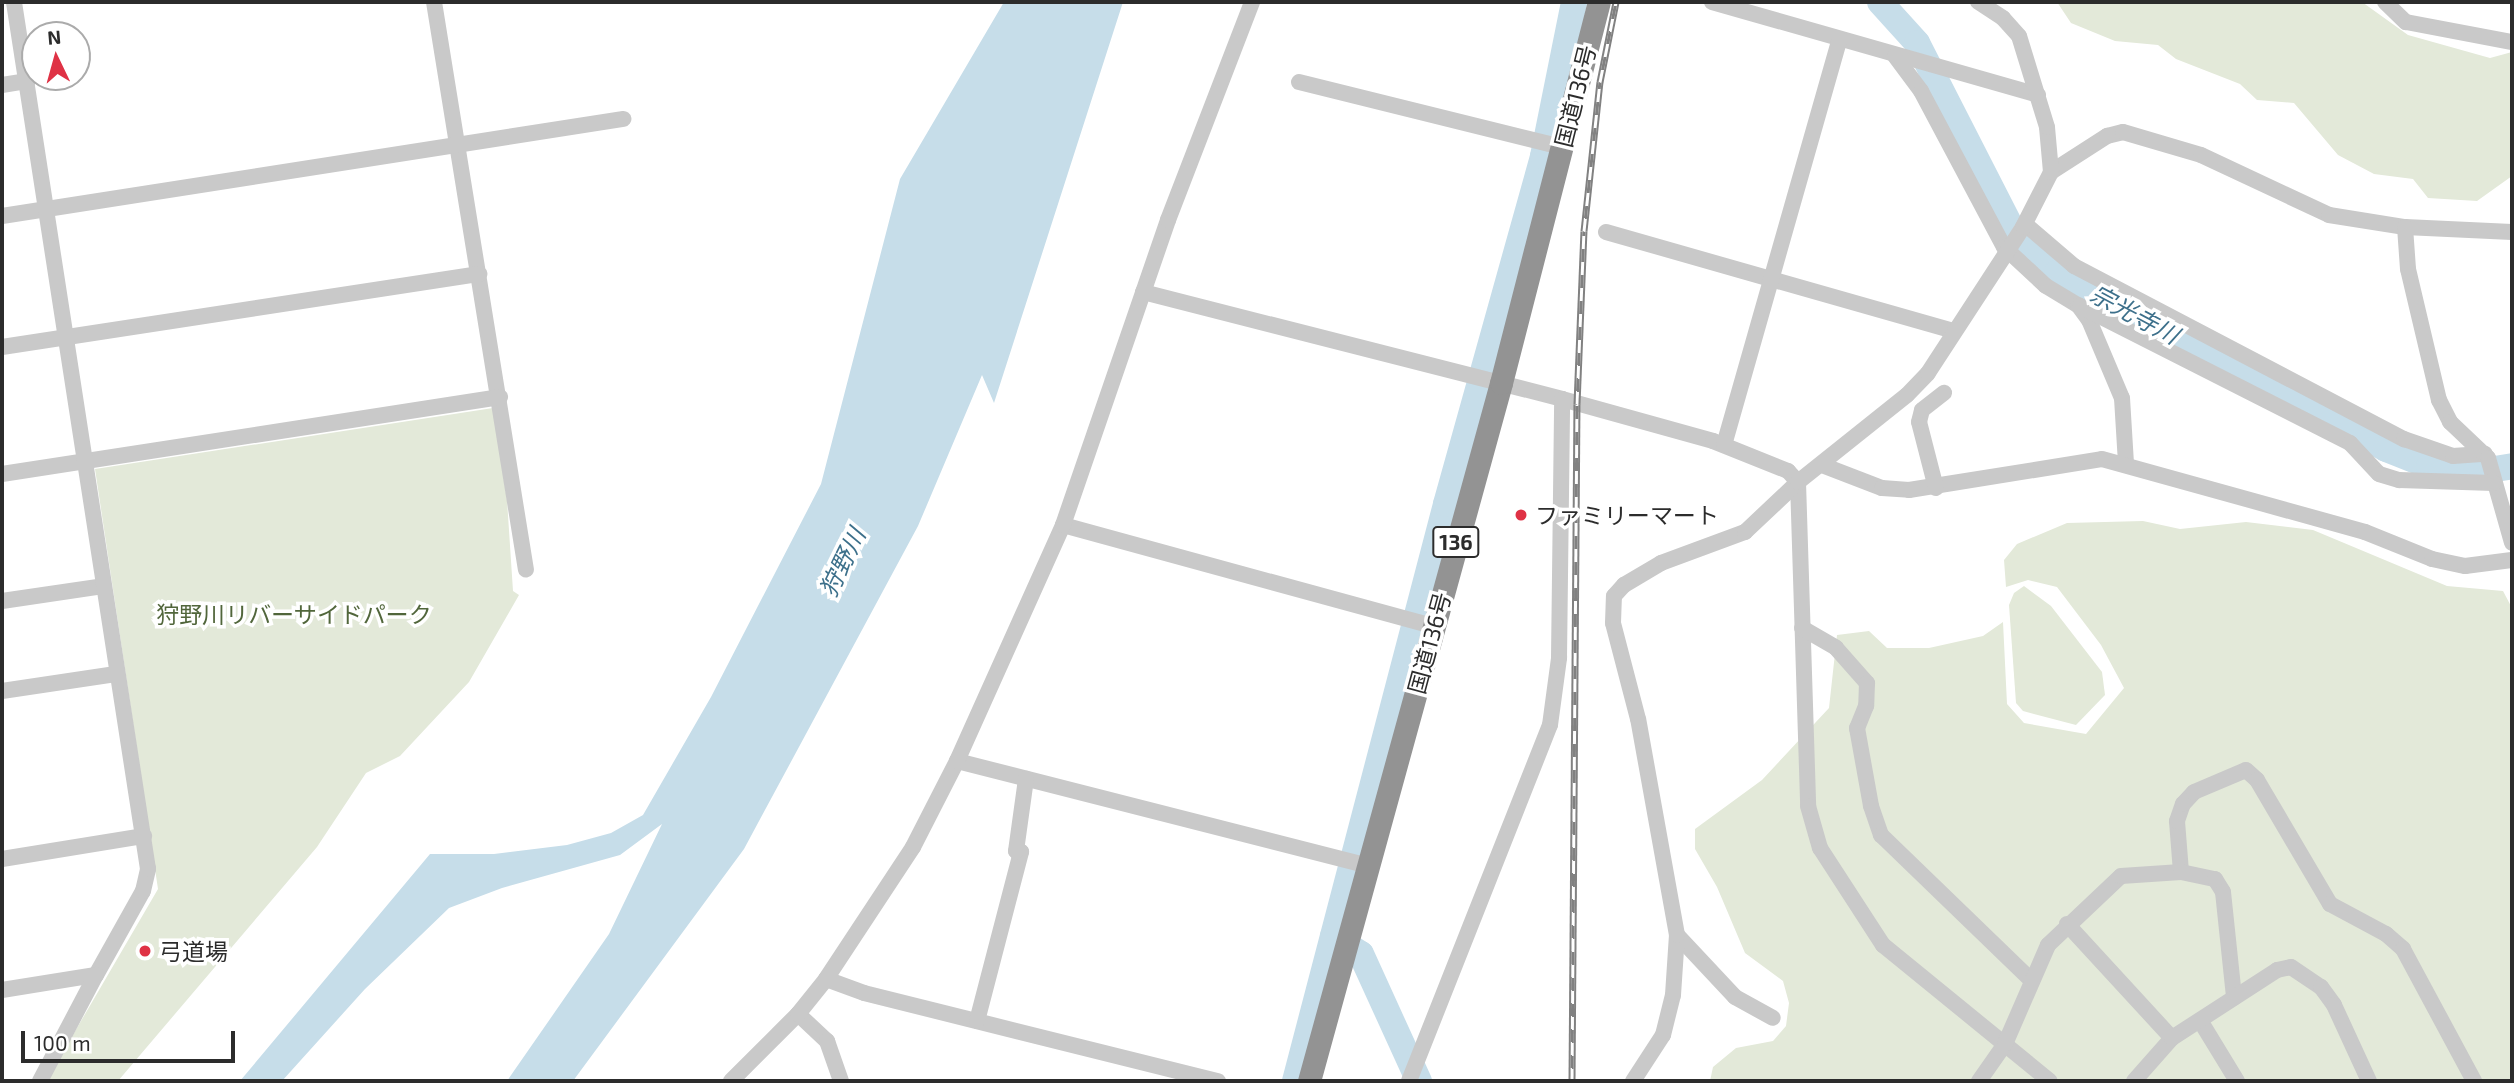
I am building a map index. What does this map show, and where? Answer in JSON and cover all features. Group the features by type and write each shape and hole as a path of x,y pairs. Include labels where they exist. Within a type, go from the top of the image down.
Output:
{"highway":[{"name":"国道136号","path":"1308,1081 1433,626 1487,379 1561,148 1599,2"}],"street":[{"path":"14,2 21,42"},
{"path":"434,2 526,570"},
{"path":"731,1081 798,1014 826,978 913,847 957,761 1063,525 1143,292 1252,2"},
{"path":"1712,2 1948,72 2038,95"},
{"path":"1633,1081 1664,1035 1676,974 1677,935 1638,719 1613,623 1614,596 1623,585 1661,563 1745,532 1798,482 1822,466 1907,395 1928,373 2024,226 2051,172 2053,158 2038,95 2018,36 2003,18 1978,2"},
{"path":"2385,2 2406,22 2512,42"},
{"path":"1724,445 1840,39"},
{"path":"1899,58 1921,90 2008,248 2046,286 2078,305 2350,443 2379,474 2399,480 2494,482"},
{"path":"2,85 21,82"},
{"path":"1299,82 1561,148"},
{"path":"29,91 116,674 144,836 145,886 40,1081"},
{"path":"2,216 623,119"},
{"path":"2051,172 2107,136 2141,135 2201,155 2329,215 2405,227 2512,232"},
{"path":"2024,226 2074,266 2404,439 2453,456 2486,456"},
{"path":"2405,227 2408,269 2438,400 2450,422 2486,456 2512,543"},
{"path":"1606,232 1954,331"},
{"path":"2,347 479,274"},
{"path":"1143,292 1487,379 1724,445 1763,459 1798,482"},
{"path":"2078,305 2090,320 2122,398 2126,464"},
{"path":"1936,488 1919,422 1922,410 1944,393"},
{"path":"2,474 500,397"},
{"path":"1409,1081 1550,725 1559,658 1562,399"},
{"path":"1822,466 1882,488 1936,488 2079,459 2126,464 2365,532 2432,559 2465,566 2512,560"},
{"path":"1798,482 1808,806 1820,848 1880,943 2050,1081"},
{"path":"1063,525 1433,626"},
{"path":"2,601 103,586"},
{"path":"1802,628 1836,648 1867,683 1866,706 1857,728 1871,806 1881,835 2032,981"},
{"path":"2,691 116,674"},
{"path":"957,761 1369,866"},
{"path":"2181,872 2177,821 2183,804 2194,792 2246,770 2257,780 2330,904 2386,934 2403,949 2474,1081"},
{"path":"977,1021 1021,852 1017,850 1026,779"},
{"path":"2,859 144,836"},
{"path":"1979,1081 2005,1044 2048,945 2067,924 2121,876 2181,872 2215,879 2223,892 2234,997"},
{"path":"2067,924 2172,1038"},
{"path":"1677,935 1735,997 1773,1018"},
{"path":"2134,1081 2172,1038 2201,1022 2277,970 2291,967 2306,974 2334,1005 2369,1081"},
{"path":"2,990 96,975"},
{"path":"826,978 977,1021 1218,1081"},
{"path":"798,1014 827,1041 841,1081"},
{"path":"2201,1022 2237,1081"}],"green space":[{"path":"2057,2 2362,2 2408,35 2490,58 2512,52 2512,176 2477,201 2428,198 2413,179 2374,174 2338,155 2294,103 2257,100 2240,84 2176,59 2158,45 2115,41 2071,23"},
{"name":"狩野川リバーサイドパーク","path":"493,408 507,500 513,591 519,595 469,682 400,756 366,773 317,847 118,1081 46,1081 158,889 95,469"},
{"path":"2143,521 2180,529 2246,522 2313,530 2447,586 2503,591 2512,608 2512,1081 1710,1081 1713,1067 1736,1048 1773,1041 1786,1026 1789,1003 1783,981 1745,953 1717,887 1695,849 1695,829 1762,780 1829,708 1837,635 1869,631 1887,648 1929,648 1983,636 2003,622 2007,704 2024,723 2086,734 2124,688 2101,645 2057,587 2028,580 2006,587 2004,560 2017,544 2067,523"},
{"path":"2024,586 2051,606 2102,672 2105,695 2076,725 2023,711 2016,703 2009,605 2014,593"}],"water":[{"name":"狩野川","path":"1004,2 1123,2 994,403 982,375 918,526 744,849 573,1081 507,1081 609,934 662,824 620,855 502,888 449,908 365,989 282,1081 240,1081 430,854 494,854 567,845 611,833 643,815 711,697 821,484 900,179"}],"waterway":[{"path":"1295,1081 1446,504 1543,156 1574,2"},
{"name":"宗光寺川","path":"1880,2 1917,43 2013,231 2057,273 2386,449 2429,466 2476,472 2512,466"},
{"path":"1333,936 1361,954 1419,1081"}],"railway":[{"path":"1572,1081 1577,404 1584,231 1600,82 1616,2"}],"place":[{"name":"ファミリーマート","path":"1521,515"},
{"name":"弓道場","path":"145,951"}]}
